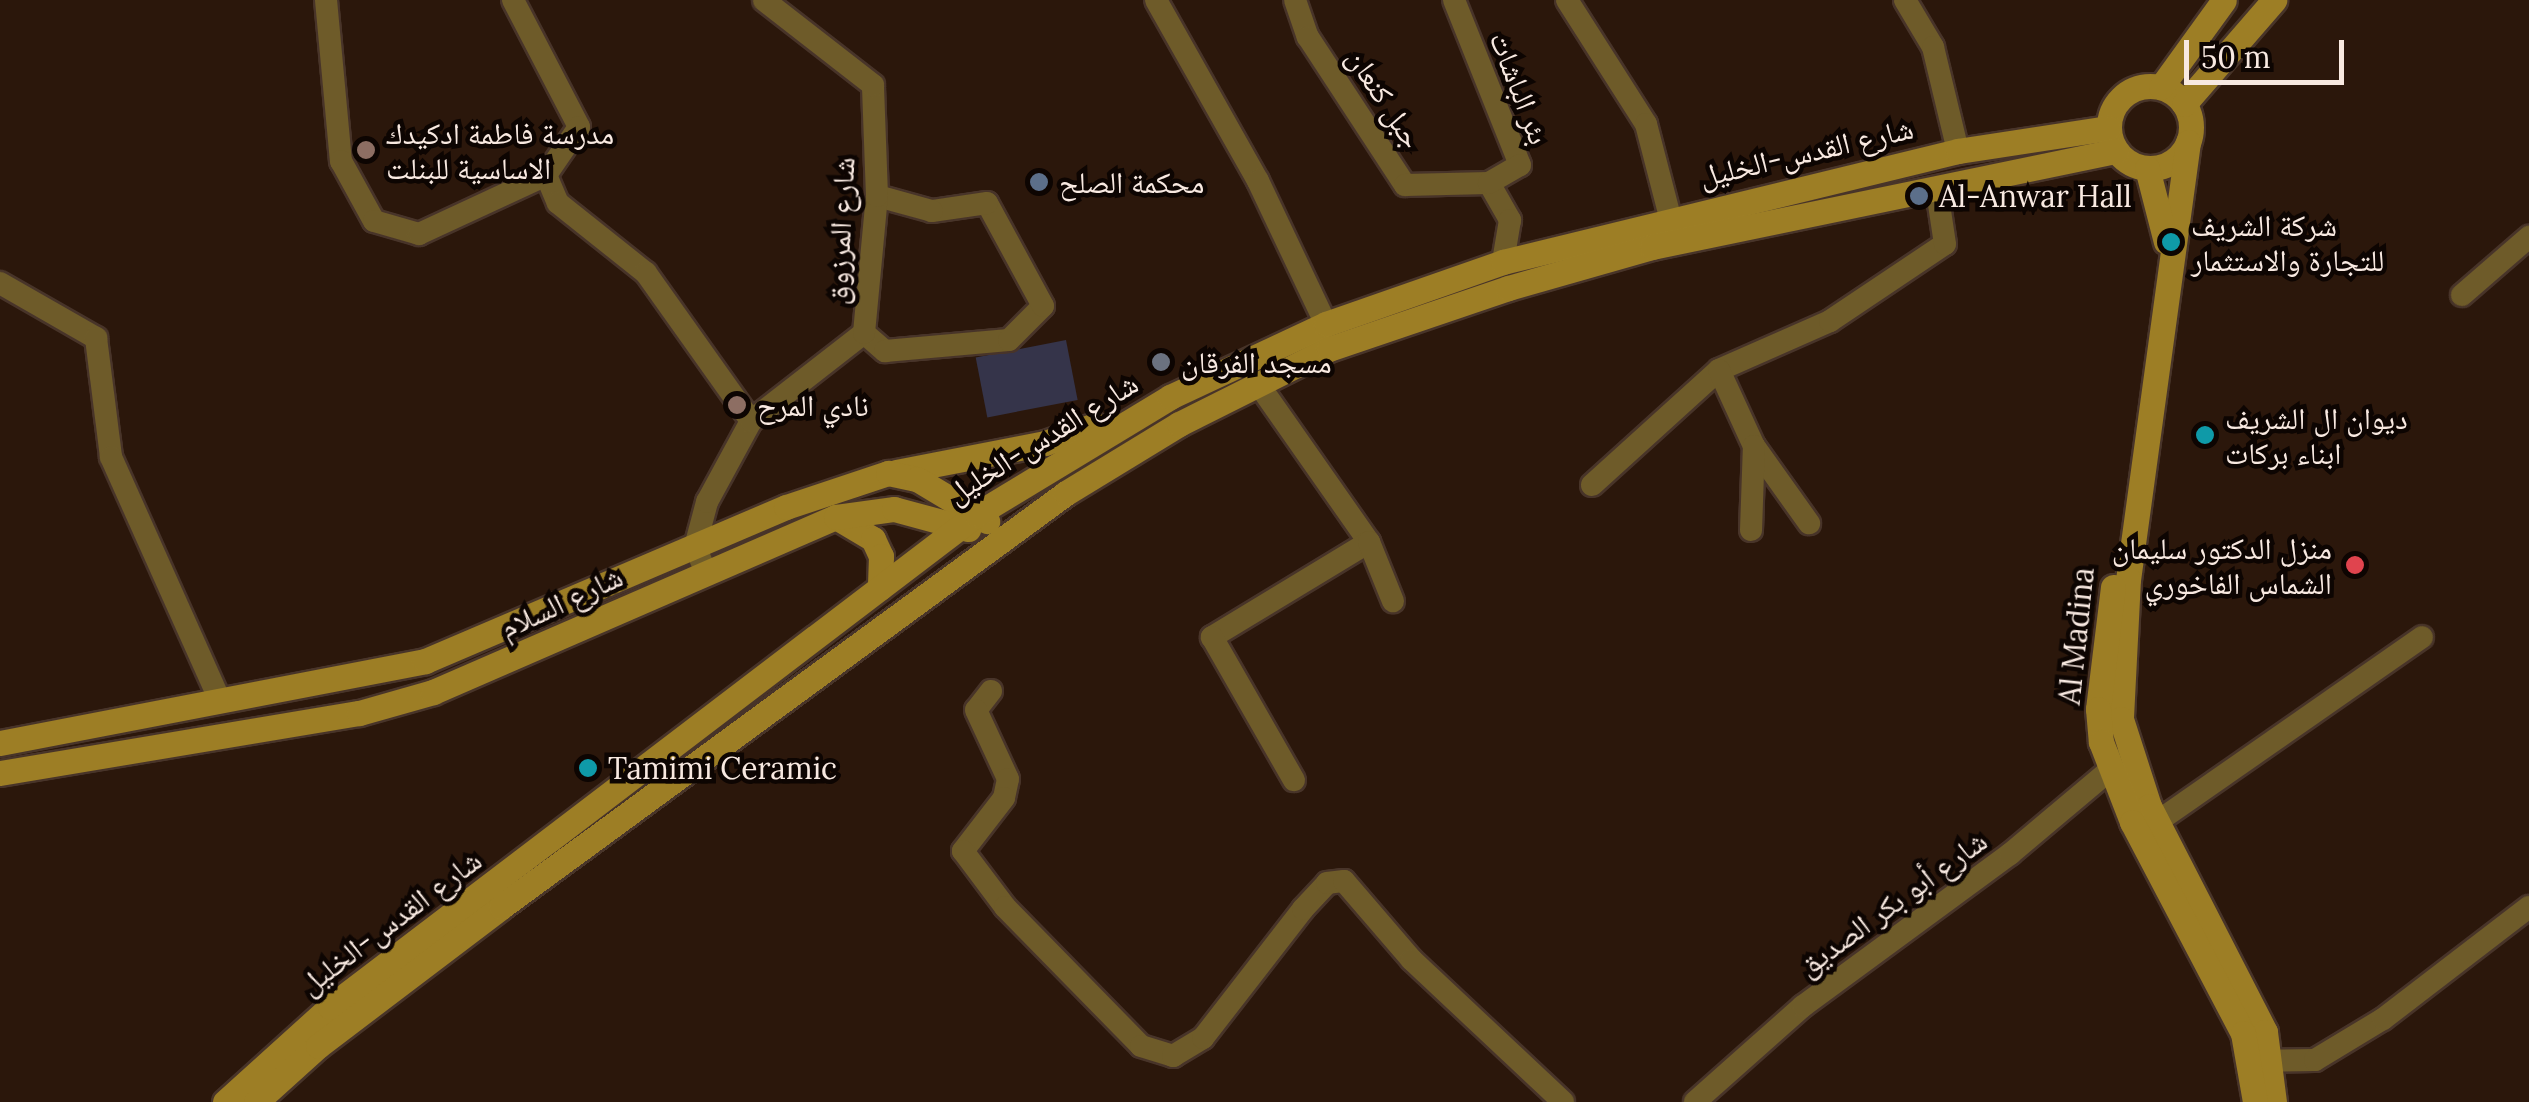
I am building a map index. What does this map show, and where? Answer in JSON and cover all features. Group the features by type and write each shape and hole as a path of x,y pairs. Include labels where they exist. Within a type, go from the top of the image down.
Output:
{"main road":[{"path":"2167,296 2166,229 2147,168 2112,140 2124,94 2161,87 2224,0"},
{"path":"2167,296 2188,142 2184,104 2274,0"},
{"path":"2161,87 2184,104"},
{"name":"شارع القدس-الخليل","path":"225,1102 330,1007 968,521 1170,397 1326,324 1503,262 1670,216 1958,151 2112,140"},
{"name":"شارع القدس-الخليل","path":"256,1102 334,1032 1007,535 1178,424 1330,349 1526,283 1652,247 1937,191 2112,140"},
{"path":"2147,168 2171,162 2188,142"},
{"name":"Al Madina","path":"2167,296 2126,615 2119,762 2224,992 2262,1060 2255,1102"},
{"name":"شارع السلام","path":"0,774 396,702 501,666 700,558 888,473 1045,443 1170,397"},
{"name":"شارع السلام","path":"888,473 917,479 968,521"},
{"name":"شارع السلام","path":"0,743 425,661 700,558 836,517 894,509 968,521 1007,535"},
{"path":"836,517 873,540 881,556 880,588"},
{"name":"Al Madina","path":"2119,762 2157,822 2252,1005 2274,1102"}],"street":[{"path":"326,0 341,161 374,222 418,234 546,175 578,128 513,0"},
{"name":"شارع المرزوق","path":"700,558 706,502 752,421 864,333 877,196 874,84 764,0"},
{"path":"1156,0 1258,181 1326,324"},
{"name":"جبل كنعان","path":"1295,0 1308,37 1405,185 1490,183"},
{"name":"بئر الباشات","path":"1454,0 1520,164 1490,183"},
{"path":"1568,0 1646,124 1670,216"},
{"path":"1905,0 1933,47 1958,151"},
{"path":"546,175 558,204 646,273 752,421"},
{"path":"1490,183 1510,220 1503,262"},
{"path":"1592,485 1718,370 1830,321 1945,244 1937,191"},
{"path":"864,333 886,351 1010,340 1044,306 987,203 932,211 877,196"},
{"path":"2462,295 2529,237"},
{"path":"0,283 96,338 111,457 220,701"},
{"path":"1718,370 1754,446 1809,522"},
{"path":"1260,385 1369,542 1393,601"},
{"path":"1750,530 1754,446"},
{"path":"1294,780 1212,637 1369,542"},
{"path":"2157,822 2422,637"},
{"path":"991,692 976,710 1008,779 1004,798 963,851 1005,907 1141,1046 1174,1056 1203,1038 1303,909 1327,883 1344,881 1412,960 1563,1102"},
{"name":"شارع أبو بكر الصديق","path":"1695,1102 1803,1006 2010,854 2119,762"},
{"path":"2262,1060 2315,1060 2384,1020 2529,906"}],"building":[{"path":"1066,340 1078,400 987,417 976,358"}],"place":[{"name":"مدرسة فاطمة ادكيدك الاساسية للبنلت","path":"366,150"},
{"name":"محكمة الصلح","path":"1039,182"},
{"name":"Al-Anwar Hall","path":"1919,196"},
{"name":"شركة الشريف للتجارة والاستثمار","path":"2171,242"},
{"name":"مسجد الفرقان","path":"1161,362"},
{"name":"نادي المرح","path":"737,405"},
{"name":"ديوان ال الشريف ابناء بركات","path":"2205,435"},
{"name":"منزل الدكتور سليمان الشماس الفاخوري","path":"2355,565"},
{"name":"Tamimi Ceramic","path":"588,768"}]}
